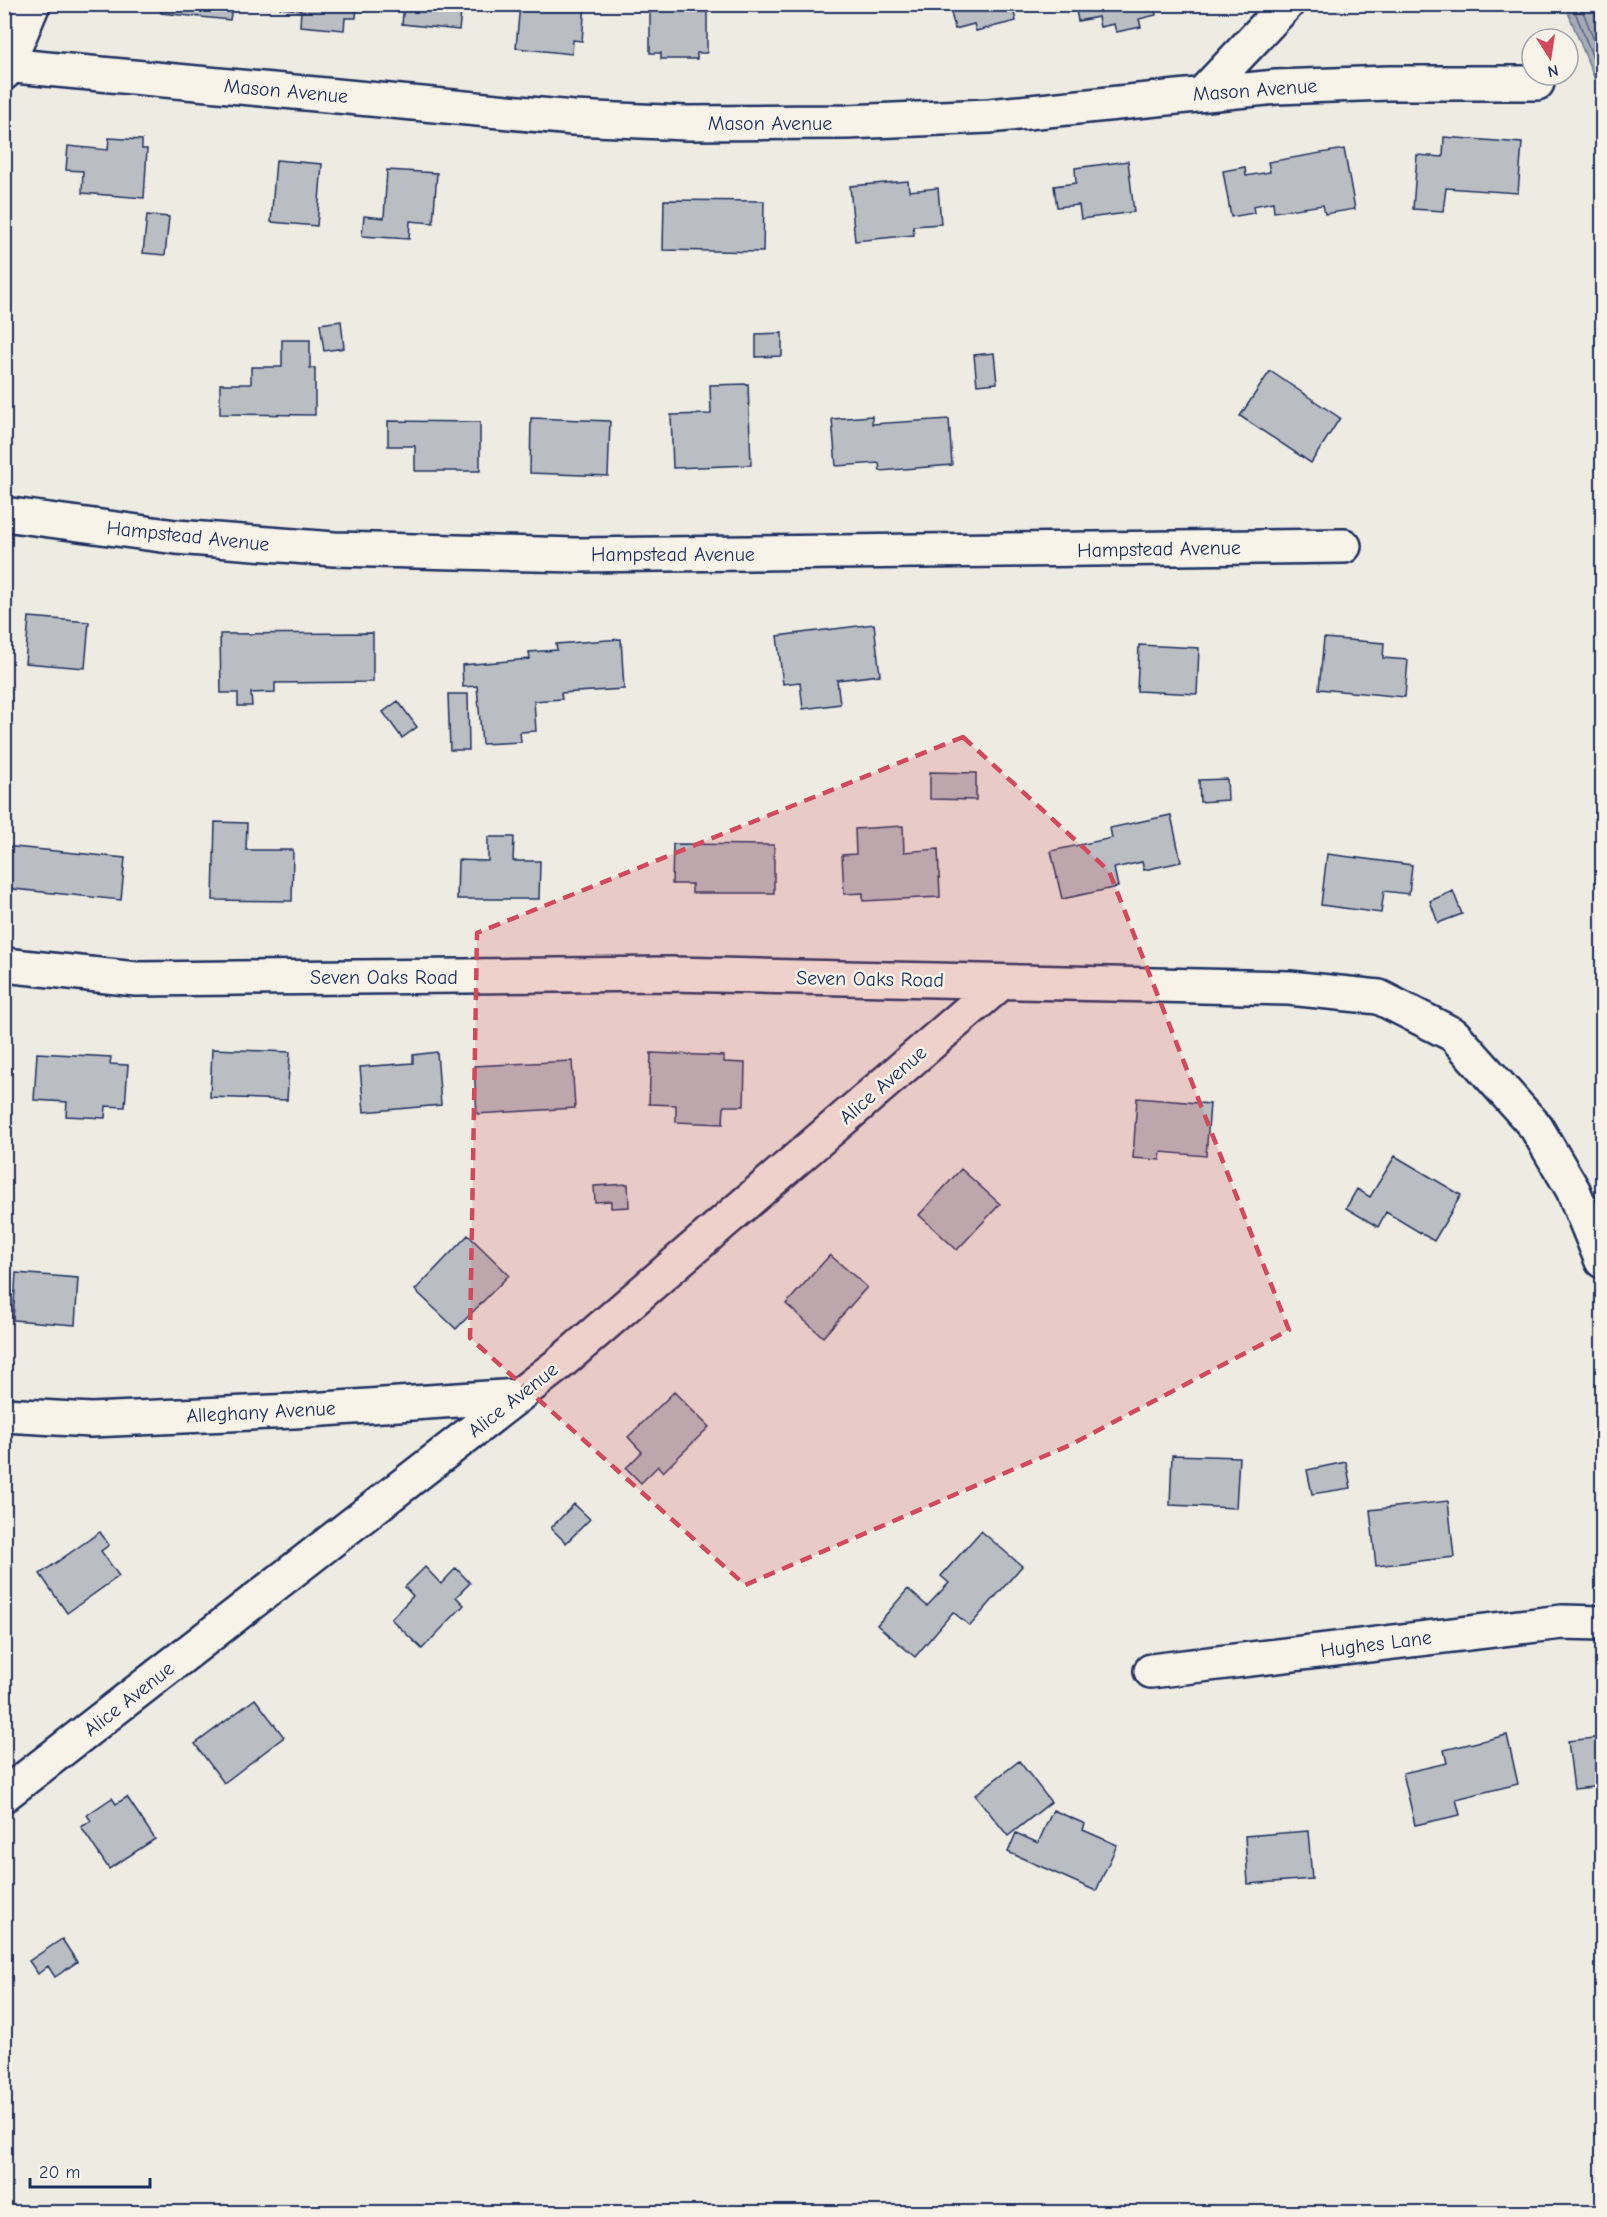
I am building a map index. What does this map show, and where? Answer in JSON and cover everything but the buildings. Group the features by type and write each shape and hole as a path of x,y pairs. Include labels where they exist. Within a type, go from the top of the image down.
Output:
{"street":[{"path":"6,68 33,4"},
{"path":"1203,93 1287,4"},
{"name":"Mason Avenue","path":"6,68 573,118 686,123 847,123 989,116 1203,93 1389,82 1520,83"},
{"name":"Hampstead Avenue","path":"4,514 176,537 334,549 519,554 717,555 1344,546"},
{"name":"Seven Oaks Road","path":"4,964 136,979 672,974 1289,988 1379,997 1454,1035 1536,1127 1573,1190 1602,1261"},
{"name":"Alice Avenue","path":"4,1795 559,1364 1002,982"},
{"name":"Alleghany Avenue","path":"4,1415 91,1420 294,1411 518,1396"},
{"name":"Hughes Lane","path":"1150,1671 1562,1622 1602,1623"}],"highlighted area":[{"path":"963,737 1109,871 1289,1330 1070,1445 745,1585 470,1338 477,933"}],"water":[{"path":"1565,5 1602,5 1602,97 1580,42 1580,27 1574,27"}]}
